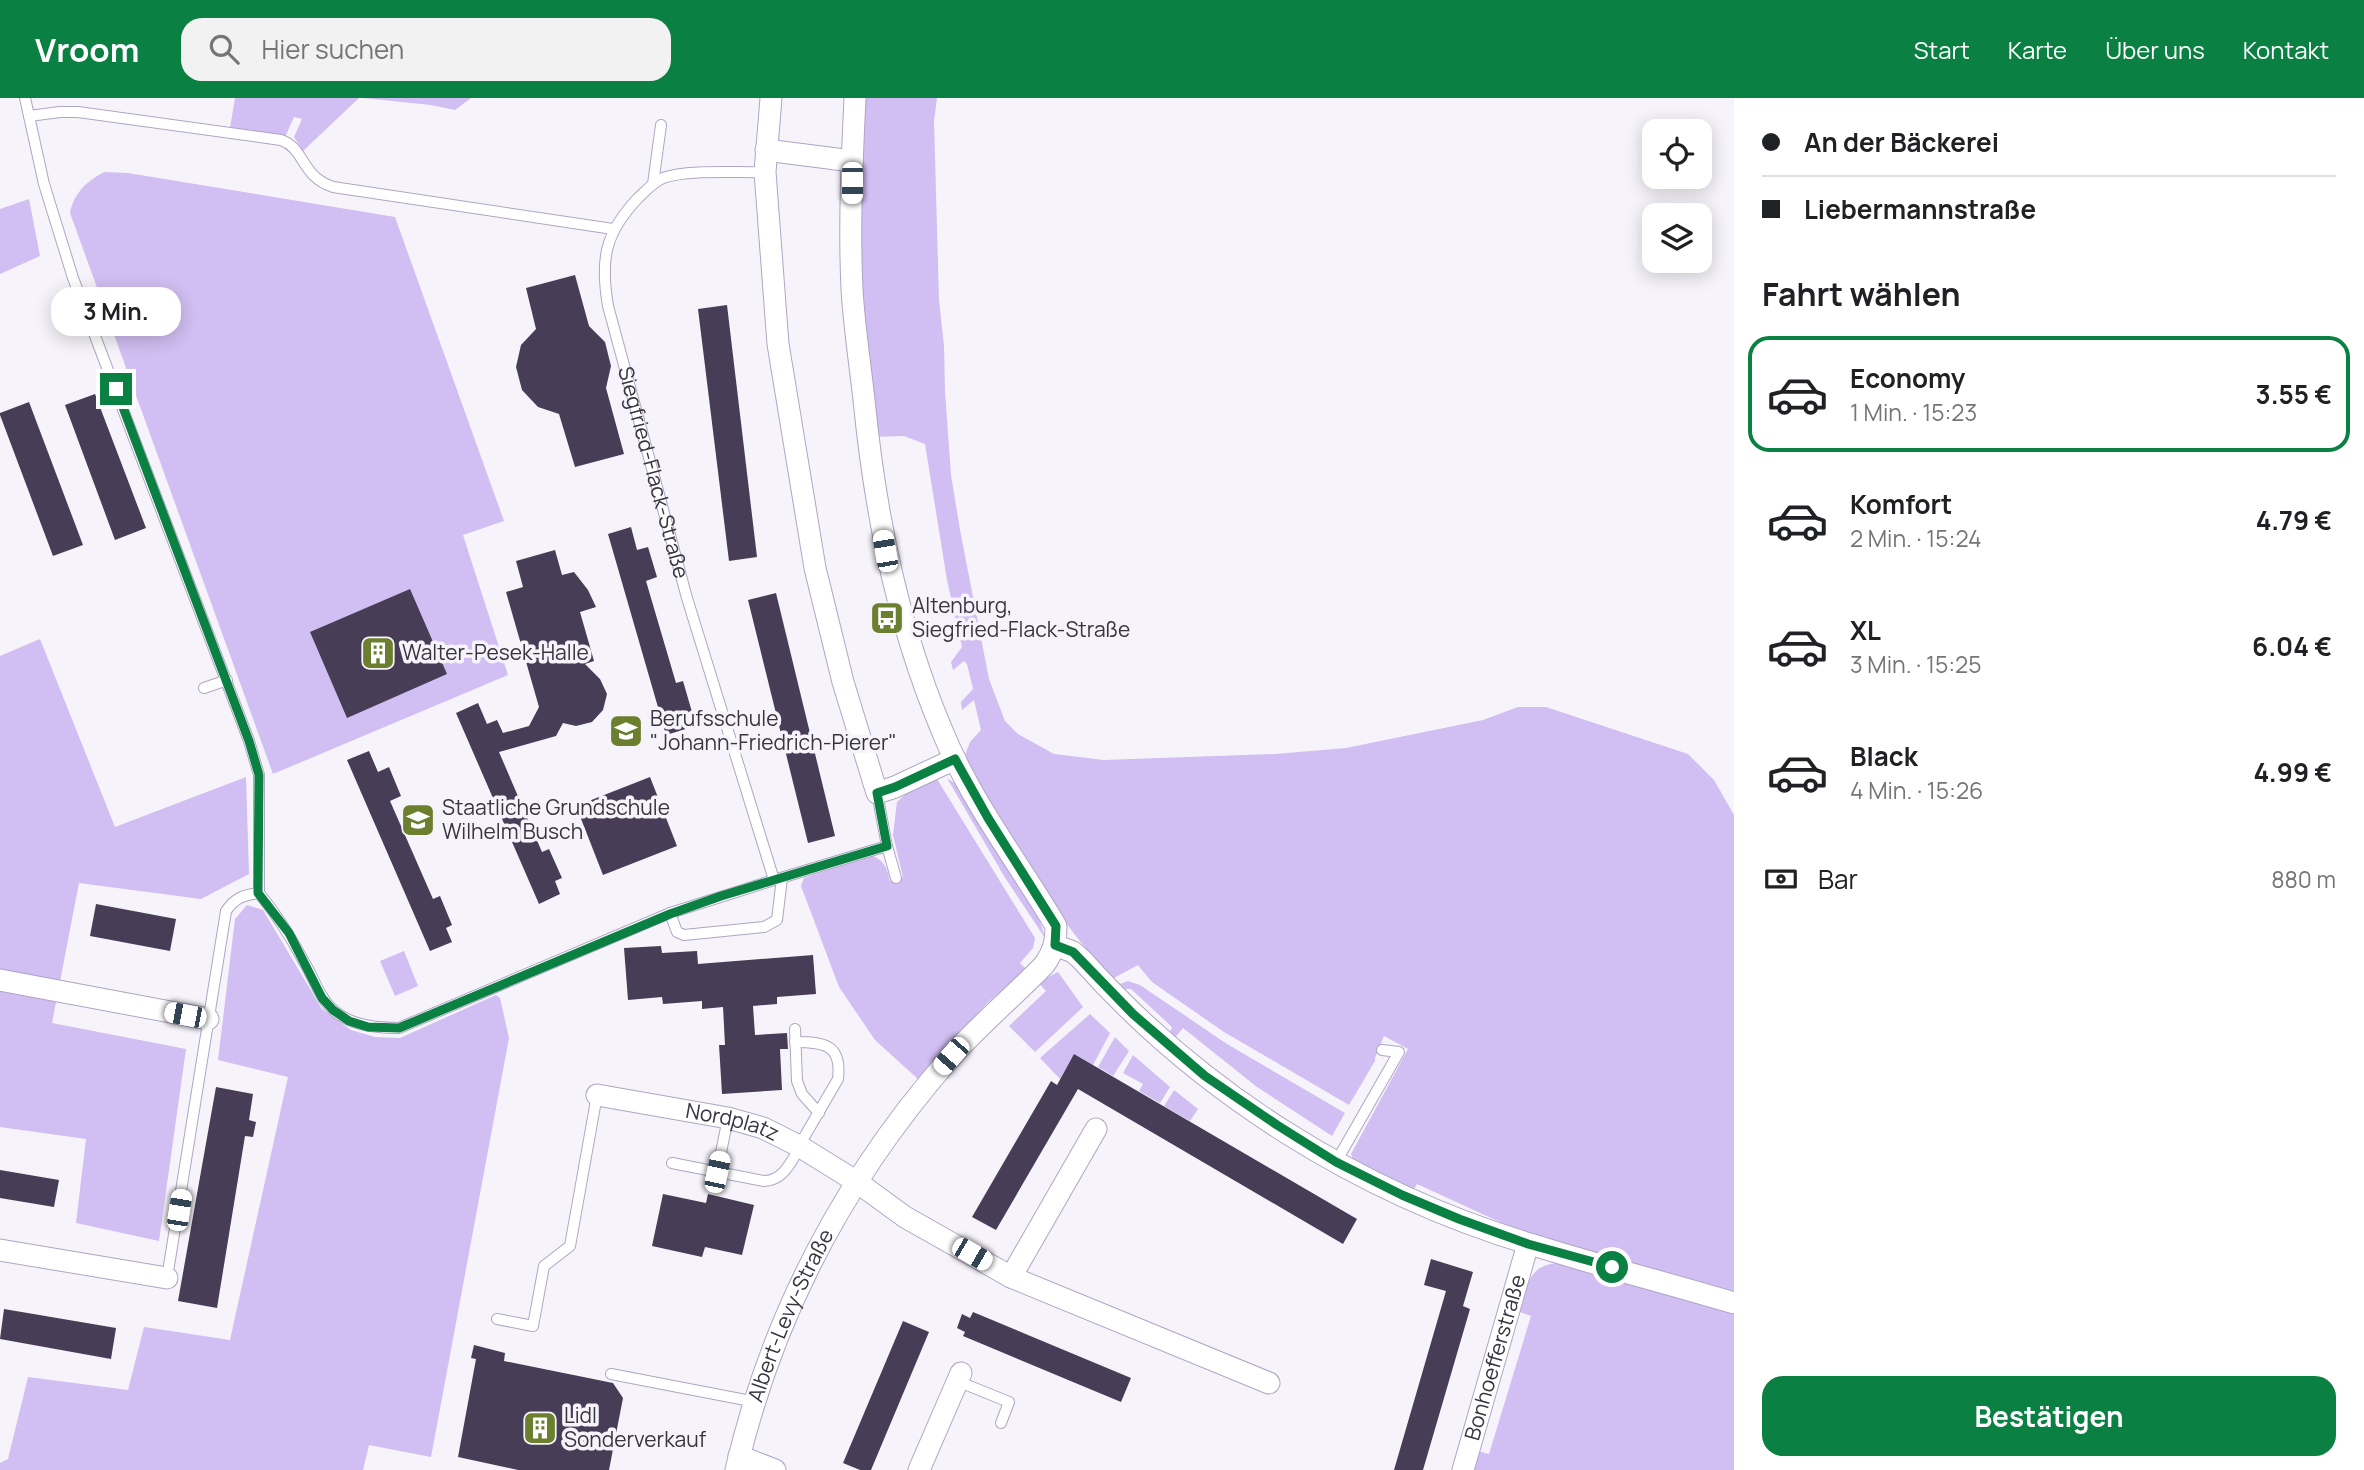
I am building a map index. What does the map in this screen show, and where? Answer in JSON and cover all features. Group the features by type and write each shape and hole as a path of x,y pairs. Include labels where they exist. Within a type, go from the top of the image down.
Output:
{"street":[{"path":"771,98 765,172 778,344 815,568 843,682 877,793 955,759"},
{"path":"855,98 852,290 870,466 885,551 916,663 955,759 988,818 1056,926 1055,945 1073,952 1133,1014 1205,1076 1336,1162 1402,1195 1528,1244 1734,1303"},
{"path":"766,150 852,161"},
{"name":"Albert-Levy-Straße","path":"775,1470 737,1463 772,1348 814,1252 857,1182 925,1088 989,1017 1044,965 1055,945"},
{"path":"0,980 208,1019"},
{"name":"Nordplatz","path":"597,1095 728,1118 763,1128 799,1146 857,1182"},
{"path":"1011,1277 1096,1129"},
{"path":"857,1182 905,1217 1011,1277 1269,1383"},
{"name":"Bonhoefferstraße","path":"1463,1470 1528,1244"},
{"path":"0,1250 167,1278"},
{"path":"919,1470 959,1377"}],"lane":[{"path":"25,98 44,184 73,278 227,680 259,775 258,893 289,933 322,998 333,1010 349,1021 368,1027 399,1028 416,1023 670,914 887,846"},
{"path":"29,116 78,113 281,140 292,146 312,177 333,187 612,233"},
{"path":"653,184 662,125"},
{"name":"Siegfried-Flack-Straße","path":"765,172 696,173 664,178 653,184 623,214 612,233 605,268 608,306 668,532 735,753 778,879"},
{"path":"204,688 227,680"},
{"path":"877,793 887,846 897,878"},
{"path":"670,914 677,932 684,935 764,928 777,919 778,879"},
{"path":"167,1278 226,911 234,901 244,895 258,893"},
{"path":"795,1029 797,1081 802,1094 819,1113"},
{"path":"672,1163 764,1181 774,1181 784,1173 838,1079 840,1069 838,1055 829,1047 817,1042 795,1042"},
{"path":"1336,1162 1399,1052 1382,1050"},
{"path":"497,1319 533,1326 544,1266 570,1246 597,1095"},
{"path":"717,1172 728,1118"},
{"path":"611,1374 756,1402"},
{"path":"959,1377 1009,1402 1001,1423"}],"shaded area":[{"path":"235,98 359,98 303,151 294,137 302,119 294,117 285,137 230,128"},
{"path":"363,98 471,98 455,110"},
{"path":"855,98 937,98 934,121 939,300 951,475 989,679 1005,721 1018,734 1054,754 1104,760 1275,754 1346,748 1483,720 1518,707 1546,707 1688,754 1714,780 1734,815 1734,1294 1504,1224 1417,1184 1412,1192 1355,1165 1351,1154 1408,1049 1384,1036 1375,1061 1349,1105 1224,1032 1152,982 1138,965 1112,979 1069,928 1031,872 965,755 970,742 981,730 974,700 962,710 961,702 973,689 967,664 964,661 953,670 951,662 962,647 947,580 925,444 904,436 868,437"},
{"path":"104,172 128,173 395,217 504,521 463,535 508,675 273,774 70,213 74,200 82,189"},
{"path":"29,199 40,256 0,274 0,209"},
{"path":"40,639 115,827 246,777 249,874 201,899 79,883 52,1023 186,1049 159,1241 76,1223 86,1139 0,1127 0,656"},
{"path":"947,778 960,787 1039,917 1045,938 1004,876"},
{"path":"937,779 1035,938 1033,948 1020,963 1026,969 986,1004 919,1080 875,1040 839,987 801,886 804,878 871,855 885,865 890,881 903,877 893,835 897,802 908,792"},
{"path":"247,905 263,910 322,1009 351,1030 375,1037 400,1038 496,995 500,998 509,1038 431,1457 369,1445 363,1470 0,1470 0,1463 8,1459 28,1377 128,1390 144,1327 230,1340 288,1077 218,1060 235,919"},
{"path":"404,951 418,986 395,996 380,961"},
{"path":"1058,972 1083,1007 1035,1052 1009,1026 1046,991 1038,982"},
{"path":"1128,981 1140,985 1227,1044 1345,1113 1332,1136 1257,1087 1183,1028 1174,1039 1169,1035 1172,1027 1131,989 1121,989 1117,985"},
{"path":"1090,1014 1110,1033 1093,1065 1074,1054 1060,1079 1040,1058"},
{"path":"1115,1037 1129,1051 1113,1076 1098,1067"},
{"path":"1133,1055 1170,1087 1160,1103 1139,1091 1143,1084 1123,1073"},
{"path":"1174,1090 1198,1109 1190,1121 1164,1106"},
{"path":"1561,1263 1734,1309 1734,1470 1472,1470 1478,1451 1489,1454 1531,1316 1520,1312 1531,1277 1542,1267"}],"building":[{"path":"575,275 589,326 605,342 611,366 606,388 624,454 575,467 559,414 538,407 522,390 516,367 521,345 536,329 526,288"},
{"path":"727,305 757,557 729,561 698,309"},
{"path":"95,394 146,528 115,540 65,405"},
{"path":"29,402 83,545 53,556 0,415"},
{"path":"631,527 637,550 648,547 657,577 646,581 676,683 683,681 692,712 685,714 689,728 666,735 608,534"},
{"path":"555,550 562,575 574,572 588,590 596,607 580,612 594,661 585,664 600,679 607,694 603,710 592,722 576,726 563,723 556,736 499,752 542,852 549,849 562,878 555,881 560,894 539,904 456,713 478,703 487,724 497,720 503,733 529,726 539,707 506,592 523,587 516,561"},
{"name":"Walter-Pesek-Halle","path":"410,589 447,674 347,718 310,632"},
{"path":"776,593 835,836 808,843 748,600"},
{"path":"369,751 378,772 389,767 401,796 390,801 433,899 440,896 452,925 446,928 452,942 430,951 347,760"},
{"path":"650,777 677,846 603,875 576,806"},
{"path":"96,904 176,919 170,951 90,936"},
{"path":"661,946 662,953 697,951 698,964 813,955 816,994 777,997 777,1004 753,1006 755,1035 787,1033 788,1049 780,1049 782,1090 722,1094 719,1045 725,1045 723,1007 702,1009 702,1001 663,1004 662,997 628,1000 624,948"},
{"path":"1074,1054 1357,1219 1343,1244 1078,1089 996,1230 972,1217 1051,1081 1057,1085"},
{"path":"216,1087 253,1094 249,1120 256,1122 253,1137 245,1136 217,1308 178,1301"},
{"path":"0,1170 59,1180 54,1207 0,1198"},
{"path":"663,1194 706,1203 708,1194 754,1205 742,1255 705,1247 702,1257 652,1246"},
{"path":"1431,1259 1473,1272 1463,1306 1470,1309 1423,1470 1394,1470 1446,1291 1424,1285"},
{"path":"4,1309 116,1328 111,1359 0,1339"},
{"path":"973,1312 1131,1378 1121,1402 963,1336 965,1332 957,1328 962,1314 970,1318"},
{"path":"903,1321 929,1332 871,1470 860,1470 843,1463"},
{"name":"Lidl Sonderverkauf","path":"474,1345 505,1353 504,1361 613,1383 623,1398 609,1470 518,1470 458,1457 476,1359 471,1358"}],"place":[{"name":"Altenburg, Siegfried-Flack-Straße","path":"887,618"},
{"name":"Walter-Pesek-Halle","path":"378,653"},
{"name":"Berufsschule \"Johann-Friedrich-Pierer\"","path":"626,731"},
{"name":"Staatliche Grundschule Wilhelm Busch","path":"418,820"},
{"name":"Lidl Sonderverkauf","path":"540,1428"}],"route":[{"path":"116,389 249,741 259,775 258,893 289,933 322,998 349,1021 379,1028 399,1028 416,1023 505,982 670,914 887,846 877,793 955,759 1016,866 1056,926 1055,945 1073,952 1133,1014 1205,1076 1324,1155 1402,1195 1528,1244 1612,1267"}]}
